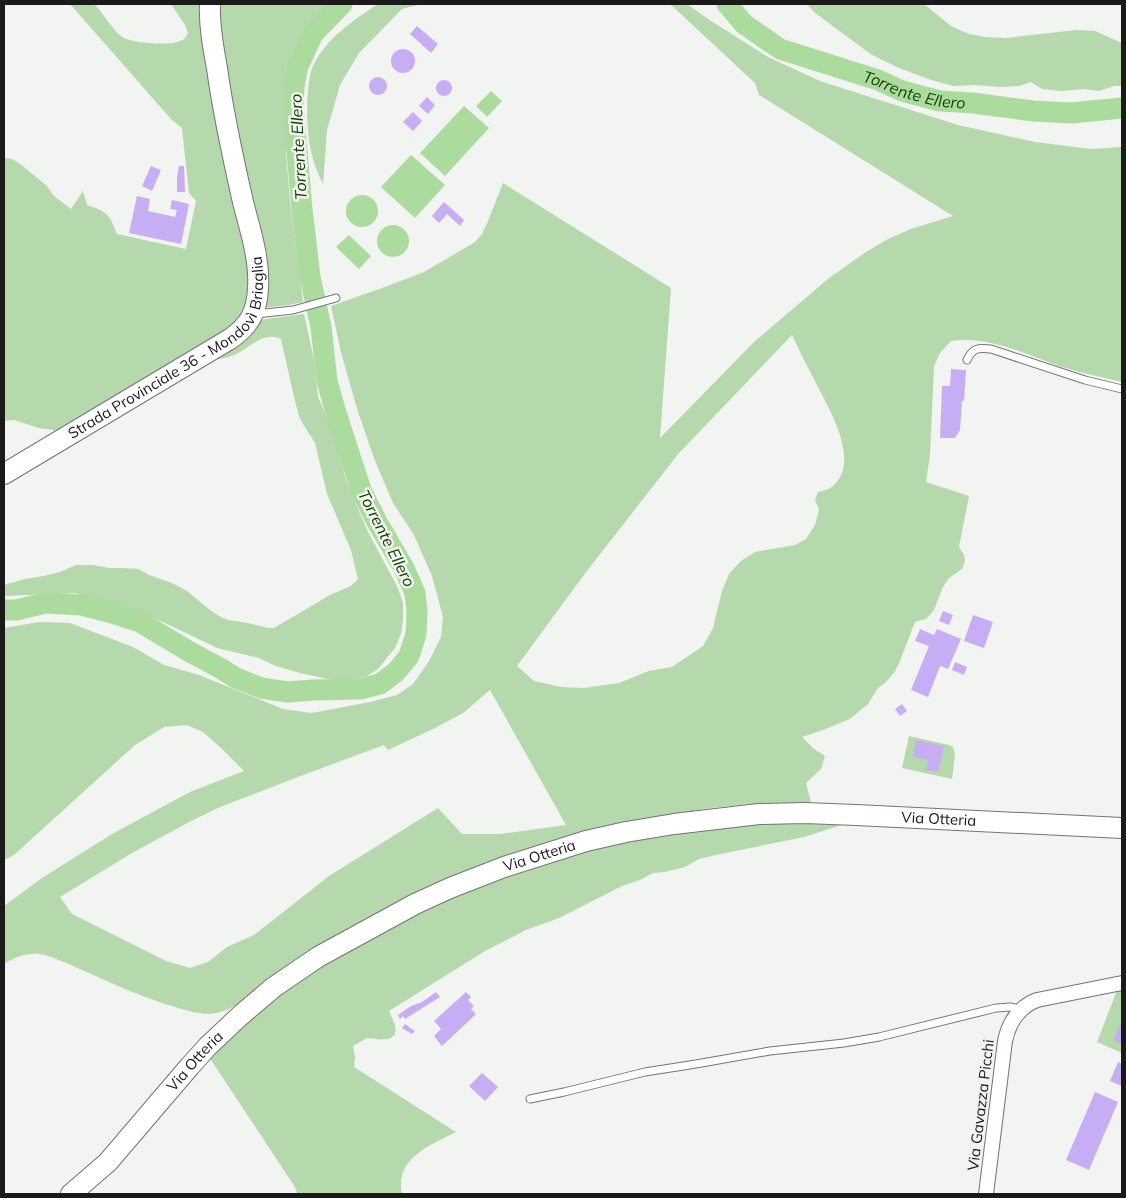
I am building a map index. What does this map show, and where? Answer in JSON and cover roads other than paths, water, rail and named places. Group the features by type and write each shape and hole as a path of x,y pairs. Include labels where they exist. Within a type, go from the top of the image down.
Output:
{"main road":[{"name":"Strada Provinciale 36 - Mondovì Briaglia","path":"4,474 230,339 245,326 253,314 258,288 257,261 226,125 211,29 210,4"},
{"name":"Via Otteria","path":"71,1194 108,1162 208,1046 247,1009 274,987 318,957 415,904 504,867 586,841 626,832 759,814 856,814 1122,828"}],"street":[{"path":"1021,1009 1042,999 1122,983"},
{"name":"Via Gavazza Picchi","path":"986,1194 1005,1041 1010,1024 1021,1009"}],"lane":[{"path":"253,314 293,310 336,298"},
{"path":"967,360 975,350 982,348 991,349 1085,380 1122,389"},
{"path":"530,1099 645,1072 770,1050 844,1043 879,1037 996,1008 1010,1007 1021,1009"}],"waterway":[{"name":"Torrente Ellero","path":"4,610 16,610 46,603 81,605 109,612 140,622 236,678 261,688 288,692 360,689 380,684 396,672 409,656 416,634 417,611 415,593 404,568 361,490 336,413 327,381 321,327 310,277 302,209 293,105 294,86 298,66 313,34 342,4"},
{"name":"Torrente Ellero","path":"727,4 744,24 780,49 878,80 902,91 940,101 973,103 1033,111 1071,113 1122,108"}]}
